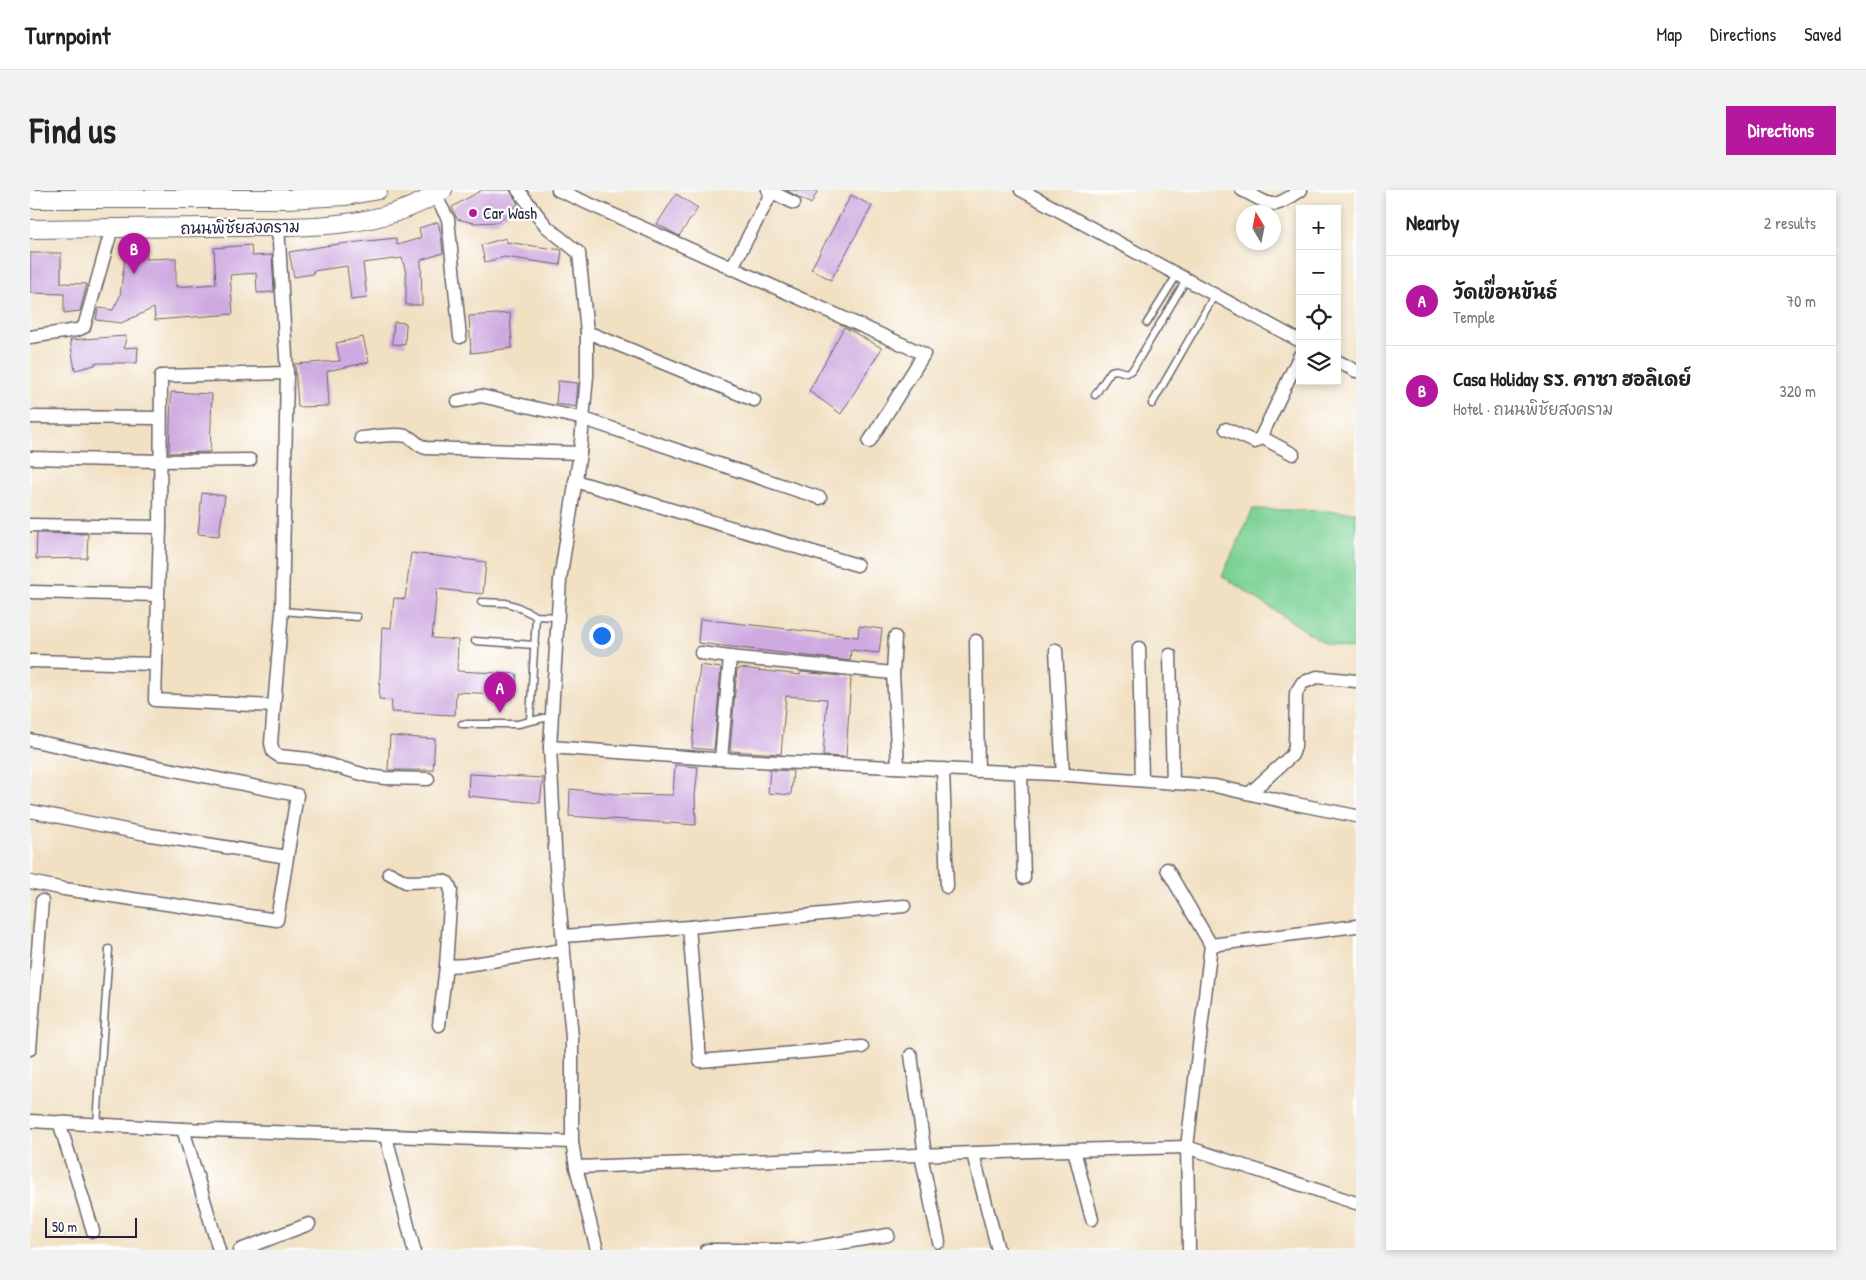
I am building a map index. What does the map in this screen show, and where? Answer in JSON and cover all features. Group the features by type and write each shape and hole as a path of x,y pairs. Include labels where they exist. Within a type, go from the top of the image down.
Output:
{"main road":[{"name":"ถนนพิชัยสงคราม","path":"30,199 135,194 346,196 378,190"},
{"name":"ถนนพิชัยสงคราม","path":"30,229 320,226 373,218 406,209 439,193"}],"street":[{"path":"518,190 547,227 579,253 587,332 587,376 584,419 560,580 550,747 556,868 572,1036 572,1142 576,1168 597,1250"},
{"path":"558,190 924,354 869,442"},
{"path":"1020,190 1298,340"},
{"path":"1242,190 1270,204 1278,205 1301,190"},
{"path":"732,269 770,191 794,203"},
{"path":"439,193 448,219 460,337"},
{"path":"278,226 287,373 282,611 271,743 273,752 280,756 309,759 377,777 428,780"},
{"path":"30,338 77,330 84,327 112,228"},
{"path":"587,332 754,400"},
{"path":"1226,429 1254,442 1261,437 1296,363"},
{"path":"1341,363 1356,371"},
{"path":"274,706 155,700 160,528 161,376 287,373"},
{"path":"458,400 481,396 584,419 820,498"},
{"path":"30,417 160,418"},
{"path":"361,438 400,435 411,438 417,444 426,448 580,452"},
{"path":"1261,437 1293,454"},
{"path":"30,458 159,462 250,460"},
{"path":"575,481 857,565"},
{"path":"30,525 160,528"},
{"path":"30,592 157,595"},
{"path":"895,637 893,673 898,767"},
{"path":"976,641 978,771"},
{"path":"1139,648 1142,780"},
{"path":"1056,650 1063,775"},
{"path":"701,653 893,673"},
{"path":"1170,655 1173,783"},
{"path":"721,759 730,656"},
{"path":"30,661 156,664"},
{"path":"1250,793 1292,755 1295,747 1296,693 1302,683 1317,678 1356,681"},
{"path":"30,740 297,794 277,920 30,882"},
{"path":"550,747 721,759 1021,772 1215,786 1356,816"},
{"path":"943,769 947,887"},
{"path":"1021,772 1024,878"},
{"path":"30,811 151,835 287,857"},
{"path":"1167,869 1211,945 1187,1147 1189,1250"},
{"path":"389,873 406,882 443,881 448,883 451,890 446,966 439,1025"},
{"path":"30,1049 42,901"},
{"path":"563,936 689,927 904,906"},
{"path":"1211,945 1356,926"},
{"path":"689,927 700,1061 862,1046"},
{"path":"446,966 466,965 563,950"},
{"path":"910,1055 923,1155 939,1242"},
{"path":"30,1121 183,1129 572,1142"},
{"path":"59,1122 92,1231"},
{"path":"183,1129 219,1250"},
{"path":"386,1136 414,1250"},
{"path":"576,1168 1187,1147 1356,1203"},
{"path":"1074,1150 1092,1219"},
{"path":"973,1154 998,1250"},
{"path":"240,1250 309,1224"},
{"path":"707,1250 799,1250 888,1235"}],"lane":[{"path":"1147,324 1181,278"},
{"path":"1095,395 1111,371 1116,370 1127,373 1132,369 1181,278"},
{"path":"1152,404 1214,296"},
{"path":"481,602 506,603 536,616 558,617"},
{"path":"282,611 357,617"},
{"path":"530,720 536,616"},
{"path":"475,641 535,645"},
{"path":"462,724 518,724 530,720 552,718"},
{"path":"97,1124 109,949"}],"green space":[{"path":"1253,509 1356,512 1356,650 1326,644 1222,576"}],"building":[{"path":"482,190 510,190 518,204 498,222 474,223 457,219 452,207"},
{"path":"786,190 818,190 811,204"},
{"path":"676,194 698,208 679,236 657,224"},
{"path":"851,195 872,206 831,280 811,269"},
{"path":"438,222 443,253 421,260 422,305 406,305 406,273 402,258 363,263 367,298 351,300 347,266 313,271 313,274 294,277 289,252 396,238 397,245 421,238 419,228"},
{"path":"506,238 506,242 562,250 560,265 505,257 485,262 481,245"},
{"path":"251,245 252,256 272,255 274,292 257,293 256,273 230,275 233,314 155,320 154,308 121,323 96,320 98,308 113,310 120,296 126,250 147,252 146,259 176,258 176,287 216,284 214,248"},
{"path":"30,253 61,253 61,283 87,284 80,311 64,313 64,294 30,293"},
{"path":"510,313 512,348 471,353 469,316"},
{"path":"394,322 406,323 405,345 392,344"},
{"path":"844,327 882,348 841,414 809,391"},
{"path":"126,336 124,348 138,347 137,363 94,363 95,365 75,370 70,340"},
{"path":"363,337 369,362 327,371 329,406 298,407 295,364 340,361 336,343"},
{"path":"558,381 578,383 576,407 556,404"},
{"path":"171,392 212,394 210,452 169,453"},
{"path":"202,493 225,496 219,536 198,534"},
{"path":"37,533 88,534 87,558 36,559"},
{"path":"411,553 486,562 483,594 437,589 432,638 458,640 457,671 517,674 516,695 456,692 455,715 391,712 392,700 379,699 382,627 391,628 394,598 405,599"},
{"path":"700,619 858,637 859,626 882,629 879,653 851,650 850,661 698,643"},
{"path":"700,665 721,668 714,750 692,748"},
{"path":"740,668 800,675 801,672 851,677 846,757 823,756 827,699 786,696 781,754 730,751 737,669 739,670"},
{"path":"390,736 435,739 433,770 388,770"},
{"path":"675,765 698,767 695,796 696,825 569,816 570,789 616,794 673,795"},
{"path":"770,770 793,771 791,795 768,793"},
{"path":"469,774 543,778 540,803 468,796"}],"place":[{"name":"Car Wash","path":"473,213"},
{"name":"Casa Holiday รร. คาซา ฮอลิเดย์","path":"134,274"},
{"name":"วัดเขื่อนขันธ์","path":"500,713"}]}
